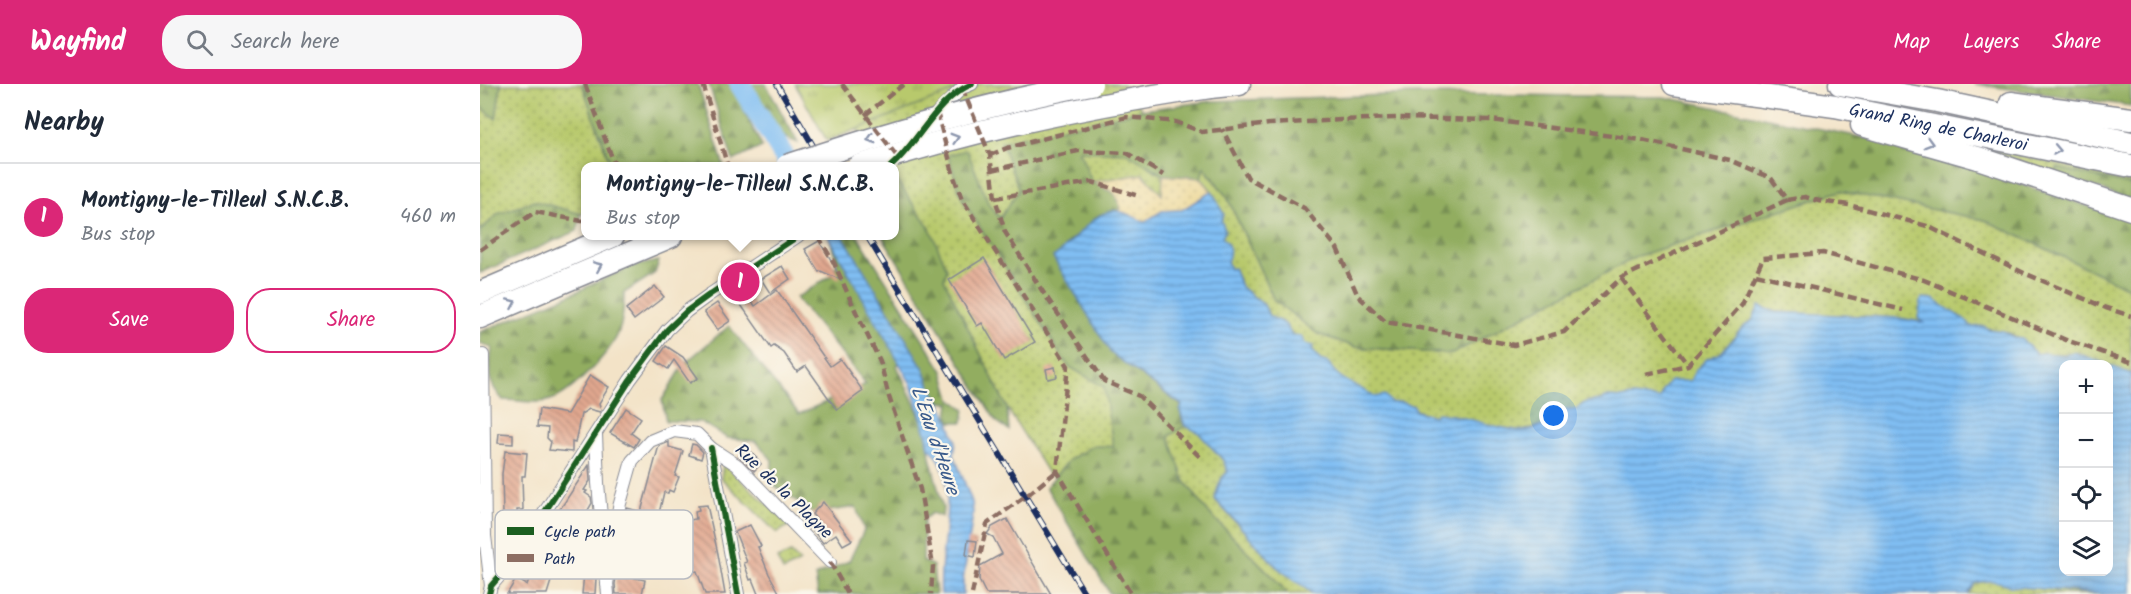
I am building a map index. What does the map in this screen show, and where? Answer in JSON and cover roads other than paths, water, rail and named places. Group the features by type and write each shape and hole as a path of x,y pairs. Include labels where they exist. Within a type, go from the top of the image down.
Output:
{"highway":[{"path":"799,162 968,111 1091,84"},
{"path":"873,162 975,132 1084,108 1239,84"},
{"name":"Grand Ring de Charleroi","path":"1674,84 1835,106 2131,166"},
{"name":"Grand Ring de Charleroi","path":"1840,84 1937,101 2131,143"},
{"path":"1731,90 1764,107 1857,124 1913,139 2041,178 2131,209"},
{"path":"1937,101 1974,98 2131,119"},
{"path":"480,317 606,240"},
{"path":"480,293 540,279 659,240"}],"street":[{"path":"896,162 937,112 962,88 972,84"},
{"path":"546,510 630,380 667,330 702,300 792,240"},
{"path":"483,355 485,536 490,590"},
{"name":"Rue de la Plagne","path":"619,510 632,461 650,441 674,431 697,434 711,448 737,465 830,562"},
{"name":"Rue de la Plagne","path":"596,434 601,510"},
{"name":"Rue de la Plagne","path":"711,448 738,594"}],"water":[{"path":"733,84 749,84 777,134 768,142"},
{"path":"1212,191 1224,215 1221,220 1225,230 1222,238 1229,249 1227,262 1230,269 1234,268 1241,287 1264,305 1269,316 1285,324 1292,335 1301,336 1305,344 1313,346 1312,350 1320,360 1329,363 1337,374 1349,383 1375,397 1385,395 1391,403 1400,402 1414,406 1415,411 1434,416 1437,413 1447,414 1509,429 1523,431 1547,426 1557,414 1566,409 1576,409 1586,402 1608,397 1632,396 1660,399 1670,381 1690,381 1695,371 1707,359 1721,353 1743,327 1752,321 1759,306 1775,312 1899,318 1925,323 1918,318 1922,298 1933,299 1973,327 1984,326 2022,339 2036,354 2065,355 2074,352 2096,360 2059,360 2059,576 2113,576 2113,367 2131,374 2131,594 2010,586 1989,581 1975,583 1967,594 1313,594 1278,568 1215,499 1221,480 1228,472 1223,460 1198,432 1185,426 1180,411 1182,405 1111,353 1053,257 1100,215 1118,211 1145,222 1162,211 1182,210"},
{"path":"830,240 845,240 924,369 930,386 945,411 956,441 954,455 972,502 973,514 963,594 941,594 947,516 945,477 940,460 929,448 911,384"}],"waterway":[{"name":"L'Eau d'Heure","path":"740,84 788,162"}],"railway":[{"path":"777,84 823,162"},
{"path":"869,240 1085,594"}],"place":[{"name":"Montigny-le-Tilleul S.N.C.B.","path":"740,282"}]}
